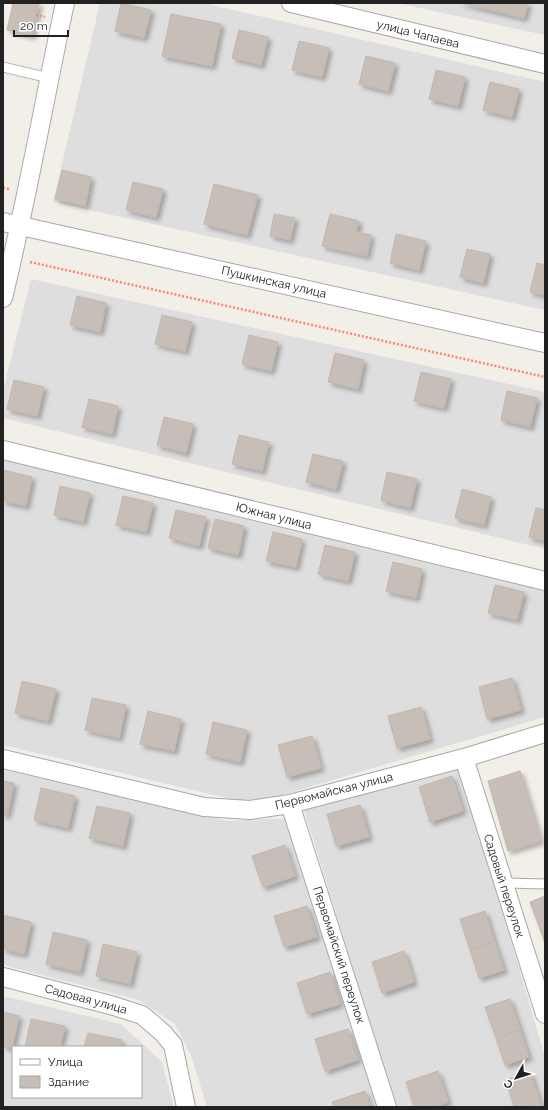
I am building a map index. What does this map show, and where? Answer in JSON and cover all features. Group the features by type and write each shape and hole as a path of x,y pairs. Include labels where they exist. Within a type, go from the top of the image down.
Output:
{"street":[{"path":"3,298 13,258 11,224 49,78 65,3"},
{"name":"улица Чапаева","path":"291,3 545,64"},
{"name":"Пушкинская улица","path":"11,224 545,343"},
{"name":"Южная улица","path":"3,450 545,581"},
{"name":"Первомайская улица","path":"3,759 204,807 250,810 290,804 464,758 545,733"},
{"name":"Садовый переулок","path":"464,758 545,1014"},
{"name":"Первомайский переулок","path":"290,804 387,1107"},
{"name":"Садовая улица","path":"3,978 114,1006 142,1016 163,1033 173,1045 186,1107"}],"lane":[{"path":"3,66 49,78"},
{"path":"503,883 545,884"}],"path":[{"path":"13,258 545,377"}],"shaded area":[{"path":"100,3 203,3 545,82 545,310 53,202"},
{"path":"397,3 545,3 545,35"},
{"path":"31,279 545,392 545,549 3,418 3,391"},
{"path":"3,456 545,591 545,717 252,804 3,745"},
{"path":"460,766 545,1057 545,1107 396,1107 304,810"},
{"path":"3,770 227,821 287,818 378,1107 207,1107 191,1055 175,1024 139,1000 3,965"},
{"path":"3,996 121,1024 162,1062 174,1107 3,1107"}],"building":[{"path":"13,3 39,3 32,36 7,30"},
{"path":"121,3 151,10 144,38 115,31"},
{"path":"460,3 528,3 524,18"},
{"path":"171,14 221,24 212,66 162,56"},
{"path":"239,30 268,37 261,65 232,58"},
{"path":"299,41 329,48 322,77 292,70"},
{"path":"366,56 395,63 388,91 359,84"},
{"path":"436,70 465,77 458,106 429,99"},
{"path":"490,82 519,89 512,117 483,110"},
{"path":"62,170 91,177 85,206 55,199"},
{"path":"133,182 163,189 156,217 126,210"},
{"path":"214,184 258,195 247,235 204,224"},
{"path":"274,214 295,218 290,240 270,236"},
{"path":"330,214 359,221 356,232 371,235 367,256 322,246"},
{"path":"396,234 426,241 419,270 390,263"},
{"path":"467,249 490,254 483,283 460,277"},
{"path":"537,263 545,265 545,295 530,292"},
{"path":"77,296 106,303 100,332 70,325"},
{"path":"162,315 192,322 185,351 155,344"},
{"path":"249,335 278,342 271,371 242,364"},
{"path":"335,353 364,360 358,389 328,382"},
{"path":"421,372 451,379 444,408 414,401"},
{"path":"14,380 44,387 37,416 7,409"},
{"path":"507,391 537,398 530,427 501,420"},
{"path":"89,399 118,406 112,434 82,427"},
{"path":"164,417 193,424 186,453 157,445"},
{"path":"239,435 269,442 262,471 232,464"},
{"path":"313,454 343,461 336,489 306,482"},
{"path":"3,470 32,477 26,506 3,501"},
{"path":"387,472 417,479 410,508 381,500"},
{"path":"60,486 90,493 83,522 54,515"},
{"path":"462,489 491,497 484,525 455,518"},
{"path":"123,496 153,503 146,532 116,525"},
{"path":"536,508 545,510 545,541 529,537"},
{"path":"176,510 206,517 199,546 169,538"},
{"path":"215,519 244,526 238,555 208,548"},
{"path":"273,532 302,539 296,567 266,561"},
{"path":"325,545 355,552 348,581 318,574"},
{"path":"393,562 422,569 416,598 386,591"},
{"path":"495,585 524,592 517,620 488,613"},
{"path":"512,678 521,710 487,719 479,687"},
{"path":"22,681 56,689 48,721 15,713"},
{"path":"92,698 126,705 119,738 85,730"},
{"path":"421,707 430,739 397,748 388,716"},
{"path":"148,711 181,719 174,751 140,744"},
{"path":"213,722 247,730 240,762 206,754"},
{"path":"312,736 321,768 287,777 278,745"},
{"path":"520,771 541,841 508,851 488,781"},
{"path":"452,776 463,811 430,822 419,787"},
{"path":"3,781 14,783 7,815 3,815"},
{"path":"41,788 75,796 68,828 34,820"},
{"path":"360,805 369,837 336,846 327,814"},
{"path":"97,806 130,813 123,846 89,838"},
{"path":"285,845 295,876 263,887 252,856"},
{"path":"545,896 545,943 530,902"},
{"path":"307,906 317,937 284,947 274,916"},
{"path":"485,911 494,941 470,950 460,919"},
{"path":"3,915 31,922 24,954 3,949"},
{"path":"53,932 87,940 80,972 46,964"},
{"path":"494,941 504,970 479,978 470,950"},
{"path":"103,944 137,952 130,984 96,976"},
{"path":"404,951 414,982 382,993 372,962"},
{"path":"330,972 340,1004 307,1014 297,983"},
{"path":"510,999 520,1030 496,1038 485,1007"},
{"path":"3,1012 19,1016 12,1048 3,1046"},
{"path":"31,1019 65,1026 60,1046 25,1046"},
{"path":"348,1029 358,1060 325,1071 315,1039"},
{"path":"520,1030 529,1057 505,1065 496,1038"},
{"path":"88,1033 122,1040 120,1046 84,1046"},
{"path":"438,1071 448,1102 434,1107 414,1107 406,1082"},
{"path":"530,1072 540,1102 525,1107 514,1107 506,1080"},
{"path":"365,1091 370,1107 334,1107 332,1102"},
{"path":"540,1102 541,1107 525,1107"}]}
